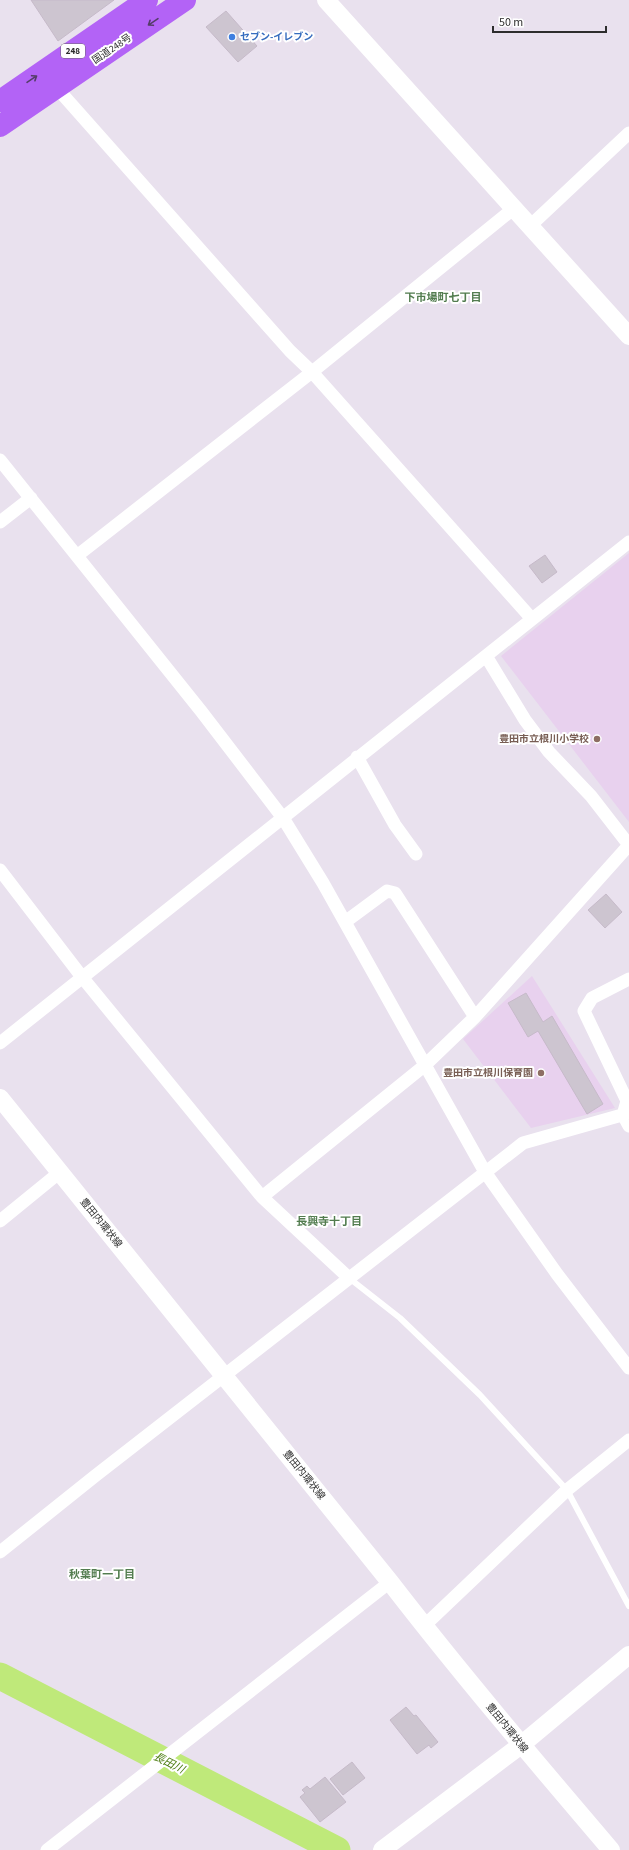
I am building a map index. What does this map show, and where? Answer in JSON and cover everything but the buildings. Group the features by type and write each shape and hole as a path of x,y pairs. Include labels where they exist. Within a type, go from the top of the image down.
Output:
{"highway":[{"name":"国道248号","path":"0,101 146,0"},
{"name":"国道248号","path":"0,126 185,0"}],"street":[{"path":"326,0 629,336"},
{"path":"56,87 290,351 312,372 532,619"},
{"path":"530,226 629,133"},
{"path":"78,555 312,372 513,209"},
{"path":"0,460 78,555 196,704 283,818 319,876 424,1066 485,1172 557,1274 629,1368"},
{"path":"0,522 31,498"},
{"path":"0,1043 283,818 357,757 629,542"},
{"path":"262,1197 424,1066 475,1017 629,845 591,796 549,752 525,720 486,656"},
{"path":"357,757 395,825 416,854"},
{"path":"0,870 82,977 262,1197 349,1278"},
{"path":"345,922 387,892 395,893 475,1017"},
{"path":"0,1552 95,1476 225,1377 349,1278 523,1143 627,1118 628,1101 584,1011 592,998 629,979"},
{"name":"豊田内環状線","path":"0,1098 424,1626 521,1745 611,1850"},
{"path":"0,1221 60,1172"},
{"path":"424,1626 567,1490 629,1440"},
{"path":"47,1850 178,1746 390,1582"},
{"path":"382,1850 521,1745 629,1656"}],"lane":[{"path":"349,1278 400,1318 480,1395 567,1490 629,1606"}],"shaded area":[{"name":"豊田市立根川小学校","path":"629,553 629,822 501,656"},
{"name":"豊田市立根川保育園","path":"532,976 615,1108 531,1128 463,1039"}],"waterway":[{"name":"長田川","path":"0,1676 337,1850"}],"place":[{"name":"セブン-イレブン","path":"232,37"},
{"name":"豊田市立根川小学校","path":"597,739"},
{"name":"豊田市立根川保育園","path":"541,1073"}],"district":[{"name":"下市場町七丁目","path":"443,297"},
{"name":"長興寺十丁目","path":"329,1221"},
{"name":"秋葉町一丁目","path":"102,1574"}]}
